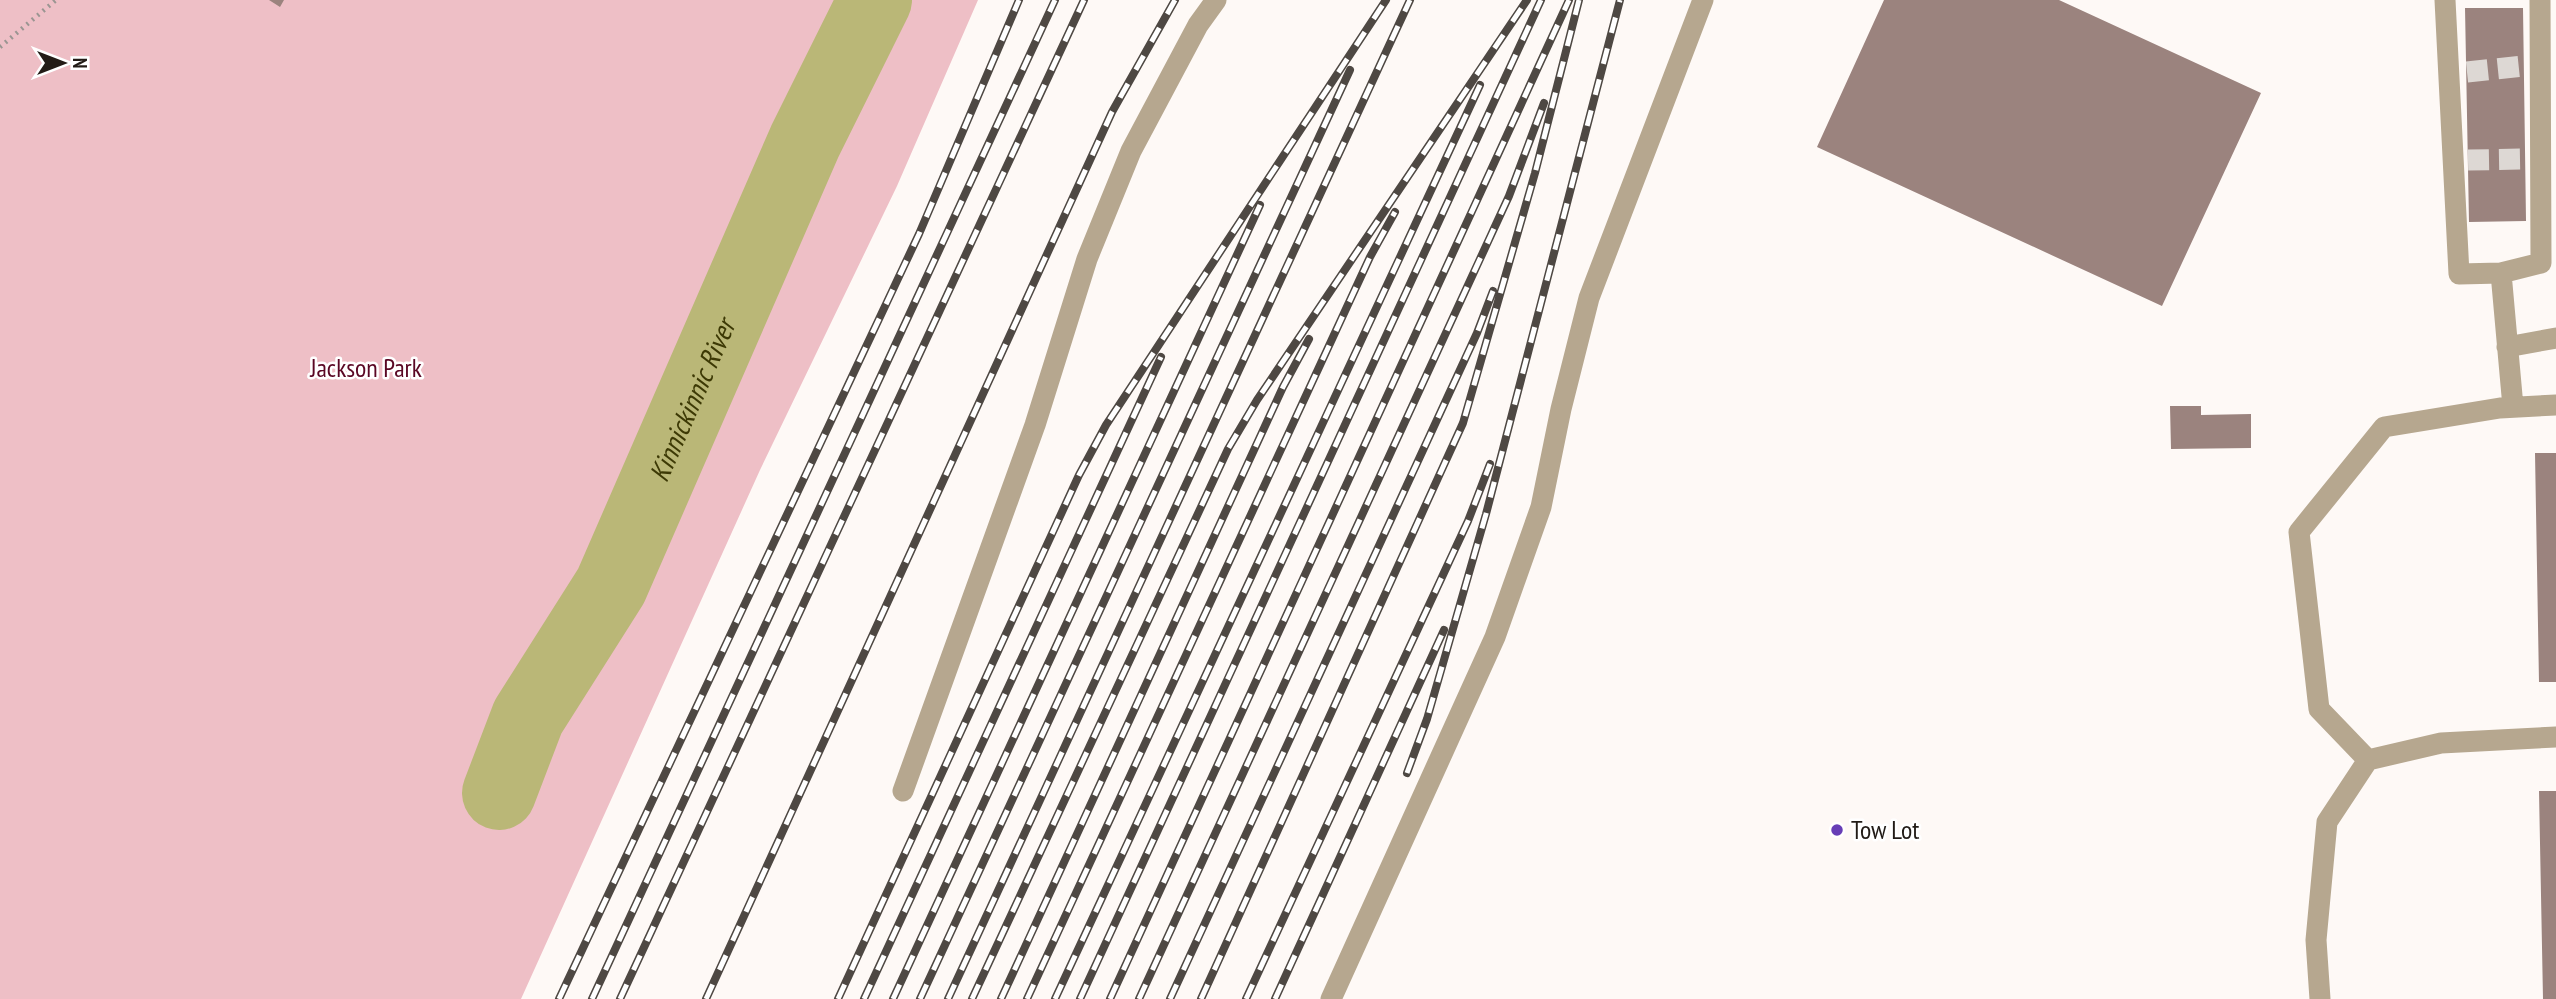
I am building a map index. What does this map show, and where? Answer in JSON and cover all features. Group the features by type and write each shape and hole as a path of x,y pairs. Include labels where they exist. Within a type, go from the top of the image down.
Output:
{"lane":[{"path":"903,791 1035,425 1087,259 1131,151 1198,26 1216,0"},
{"path":"1331,999 1495,638 1541,507 1560,409 1589,298 1703,0"},
{"path":"2445,0 2458,73 2461,161 2459,274 2501,273 2542,263 2533,159 2532,66 2540,0"},
{"path":"2501,273 2513,407"},
{"path":"2507,347 2556,338"},
{"path":"2368,760 2319,709 2299,532 2384,428 2513,407 2556,405"},
{"path":"2320,999 2316,940 2327,822 2368,760 2441,743 2556,737"}],"path":[{"path":"0,47 56,0"}],"green space":[{"name":"Jackson Park","path":"0,0 978,0 897,186 760,470 521,999 0,999"}],"building":[{"path":"269,0 284,0 280,7"},
{"path":"1884,0 2059,0 2261,93 2162,306 1817,147"},
{"path":"2465,8 2523,8 2526,221 2469,222"},
{"path":"2170,406 2201,406 2201,415 2251,414 2251,448 2171,449"},
{"path":"2535,453 2556,453 2556,682 2539,682"},
{"path":"2539,791 2556,791 2556,999 2543,999"}],"waterway":[{"name":"Kinnickinnic River","path":"499,793 528,717 611,586 805,141 875,0"}],"tunnel":[{"path":"2467,72 2524,66"},
{"path":"2468,160 2525,159"}],"railway":[{"path":"559,999 919,234 1019,0"},
{"path":"592,999 1055,0"},
{"path":"620,999 1084,0"},
{"path":"706,999 1112,112 1175,0"},
{"path":"838,999 1079,475 1106,425 1386,0"},
{"path":"948,999 1410,0"},
{"path":"972,999 1228,449 1257,400 1527,0"},
{"path":"1080,999 1541,0"},
{"path":"1110,999 1569,0"},
{"path":"1201,999 1463,423 1535,173 1579,0"},
{"path":"1407,773 1427,719 1486,514 1620,0"},
{"path":"920,999 1350,70"},
{"path":"1055,999 1480,85"},
{"path":"1139,999 1509,196 1544,103"},
{"path":"893,999 1260,205"},
{"path":"1027,999 1370,257 1395,212"},
{"path":"1170,999 1477,333 1493,291"},
{"path":"1001,999 1283,387 1309,339"},
{"path":"864,999 1161,357"},
{"path":"1246,999 1468,521 1490,464"},
{"path":"1275,999 1444,630"}],"place":[{"name":"Tow Lot","path":"1837,830"}]}
